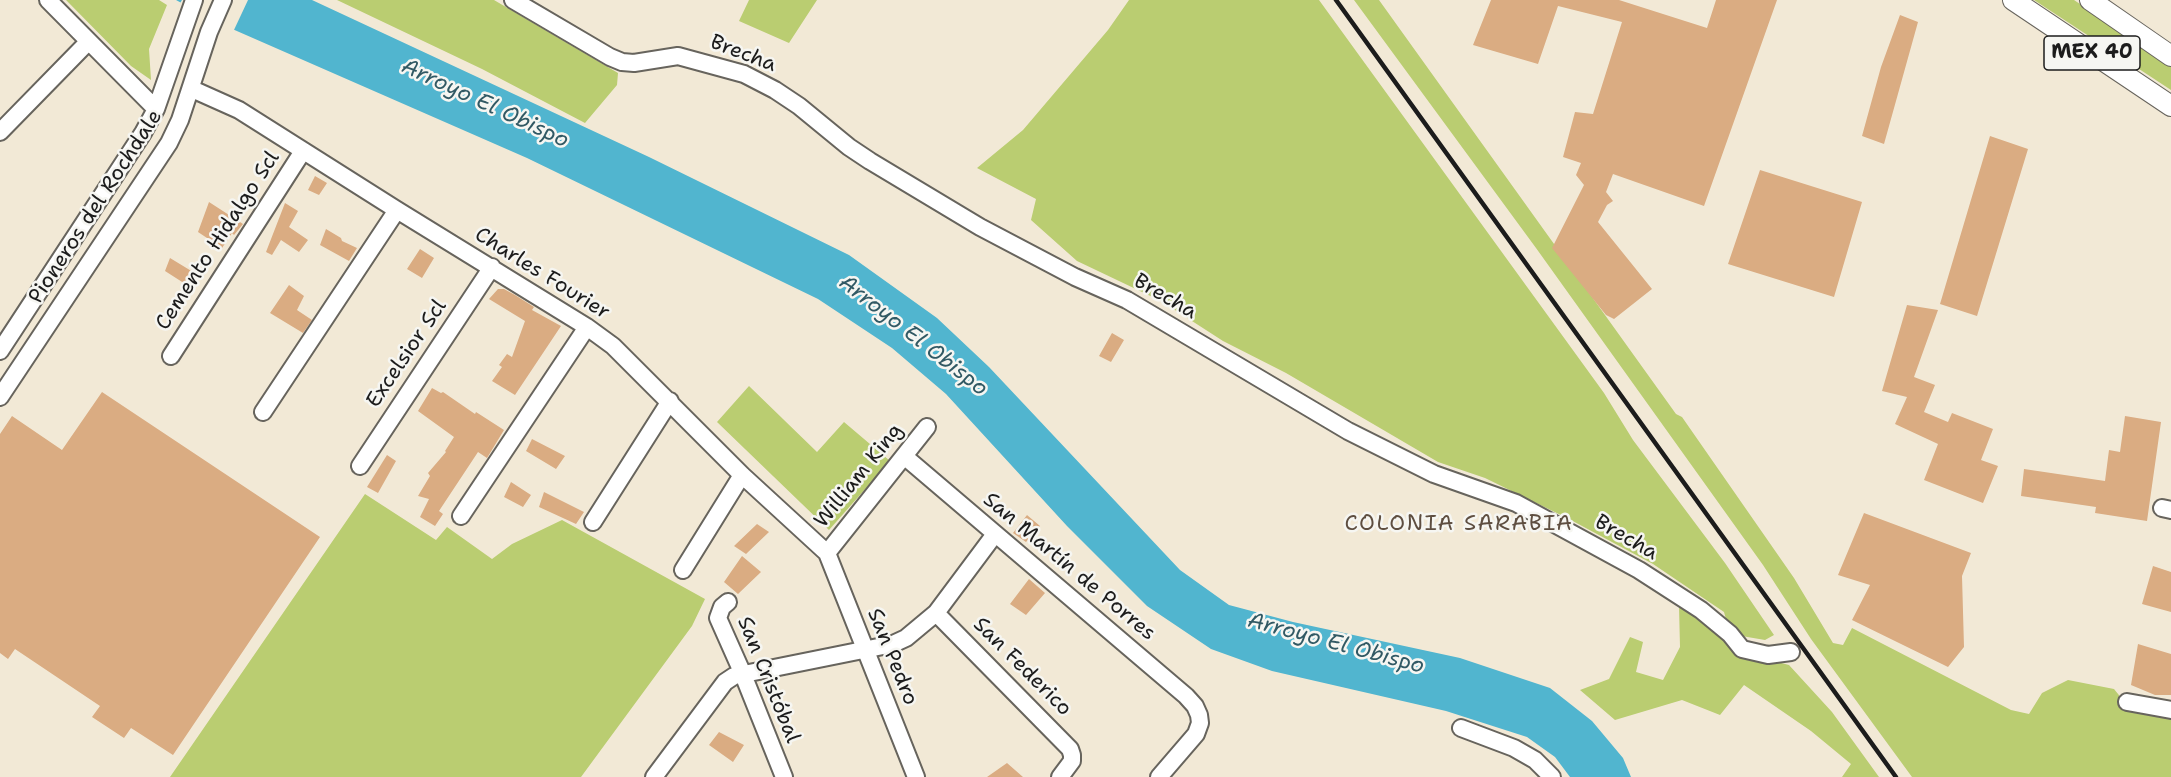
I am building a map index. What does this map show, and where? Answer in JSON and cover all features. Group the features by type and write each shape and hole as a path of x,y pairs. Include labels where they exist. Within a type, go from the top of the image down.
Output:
{"main road":[{"name":"MEX 40","path":"2013,0 2171,106"},
{"name":"MEX 40","path":"2090,0 2171,56"}],"street":[{"path":"48,0 156,109"},
{"name":"Pioneros del Rochdale","path":"0,351 131,152 156,109 194,0"},
{"name":"Pioneros del Rochdale","path":"0,397 169,143 192,89 209,32 223,0"},
{"name":"Brecha","path":"513,0 622,62 634,63 678,56 744,74 799,106 870,161 980,227 1075,278 1127,300 1358,436 1434,474 1516,503 1639,570 1701,610 1730,634 1742,649 1768,655 1791,652"},
{"path":"0,132 88,42"},
{"name":"Charles Fourier","path":"192,89 239,110 587,327 613,346 742,475 827,553"},
{"name":"Cemento Hidalgo Scl","path":"171,356 303,151"},
{"path":"263,412 397,210"},
{"name":"Excelsior Scl","path":"360,466 492,267"},
{"path":"24,314 45,327"},
{"path":"461,516 587,327"},
{"path":"593,522 670,401"},
{"name":"William King","path":"827,553 927,427"},
{"name":"San Martín de Porres","path":"904,456 1195,706 1200,723 1196,734 1159,777"},
{"path":"683,570 742,475"},
{"path":"654,777 725,682 742,672 893,644 906,638 936,613 995,534"},
{"name":"San Pedro","path":"827,553 916,777"},
{"name":"San Cristóbal","path":"728,602 722,607 718,618 742,672 781,776"},
{"name":"San Federico","path":"936,613 1065,743 1072,755 1068,767 1060,777"},
{"path":"2127,702 2171,710"},
{"path":"1461,728 1514,748 1535,760 1552,777"}],"green space":[{"path":"66,0 159,0 167,5 149,49 151,80 131,66"},
{"path":"337,0 494,0 618,73 617,85 585,123 482,69"},
{"path":"749,0 817,0 789,43 739,21"},
{"path":"1129,0 1319,0 1604,393 1633,440 1725,563 1774,635 1765,640 1730,634 1724,612 1653,564 1485,478 1438,462 1286,373 1223,341 1161,301 1077,261 1031,220 1036,199 977,168 1023,130 1108,30"},
{"path":"1354,0 1379,0 1676,414 1682,417 1794,578 1833,643 1843,645 1852,628 2011,710 2029,714 2042,693 2068,680 2114,689 2131,710 2171,719 2171,777 1912,777 1811,639 1763,565 1536,248"},
{"path":"2034,0 2074,0 2171,65 2171,90"},
{"path":"749,386 817,452 844,422 890,461 829,530 717,422"},
{"path":"365,494 436,540 447,527 492,559 512,544 562,520 705,599 692,626 581,777 170,777"},
{"path":"1679,606 1711,625 1731,650 1789,665 1832,712 1879,777 1842,777 1851,764 1811,731 1744,685 1720,715 1682,700 1615,720 1580,690 1609,679 1630,637 1643,642 1636,672 1663,680 1680,647"}],"water":[{"name":"Arroyo El Obispo","path":"176,0 312,0 649,157 849,255 937,318 989,367 1180,570 1229,605 1293,622 1460,658 1550,688 1592,721 1623,758 1631,777 1570,777 1555,757 1527,737 1446,711 1272,671 1211,649 1147,606 1067,526 946,394 892,348 818,299 527,158 214,21"}],"pier":[{"path":"182,0 248,0 233,32 179,5"}],"building":[{"path":"1491,0 1619,0 1707,28 1716,0 1777,0 1704,206 1613,174 1606,192 1613,201 1607,205 1598,222 1652,289 1614,319 1606,315 1552,248 1584,185 1576,175 1581,163 1563,157 1575,112 1593,114 1622,22 1558,6 1538,64 1473,45"},
{"path":"1900,15 1918,22 1884,144 1862,136 1881,67"},
{"path":"1990,136 2028,149 1977,316 1940,304"},
{"path":"1760,170 1862,202 1834,297 1728,264"},
{"path":"315,176 327,183 319,195 308,190"},
{"path":"209,202 243,224 234,235 232,233 222,248 198,232"},
{"path":"285,203 298,211 289,227 308,240 299,252 281,240 272,255 266,252"},
{"path":"326,229 342,241 357,248 349,261 320,245"},
{"path":"420,249 434,258 422,278 407,269"},
{"path":"170,258 197,277 190,287 165,271"},
{"path":"289,285 304,296 297,310 312,320 303,333 270,313"},
{"path":"498,289 504,289 515,295 534,307 532,310 561,326 515,395 492,381 502,367 499,365 507,354 512,357 525,321 489,299"},
{"path":"1907,305 1938,310 1914,377 1935,385 1924,412 1948,422 1952,413 1993,429 1981,460 1998,466 1983,503 1924,480 1938,444 1895,424 1907,397 1882,391"},
{"path":"1112,333 1124,340 1111,362 1099,356"},
{"path":"432,388 443,392 504,430 487,458 478,452 439,511 443,514 435,526 420,517 429,499 418,496 430,476 428,473 446,452 454,437 418,411"},
{"path":"102,392 320,537 173,755 131,728 124,738 92,717 100,706 15,649 8,659 0,653 0,434 12,416 62,450"},
{"path":"2125,416 2161,422 2147,521 2095,513 2096,507 2021,496 2024,469 2105,481 2109,450 2120,452"},
{"path":"532,439 565,456 556,469 526,451"},
{"path":"387,455 396,461 378,493 367,487"},
{"path":"511,482 531,495 523,507 504,497"},
{"path":"544,492 584,512 576,524 539,507"},
{"path":"1864,513 1971,553 1962,576 1964,647 1948,667 1852,620 1870,585 1838,575"},
{"path":"1027,515 1040,526 1026,542 1013,533"},
{"path":"757,524 769,532 746,554 734,546"},
{"path":"742,556 761,572 738,594 724,582"},
{"path":"2153,566 2171,572 2171,612 2142,604"},
{"path":"1029,579 1045,593 1026,615 1010,604"},
{"path":"2138,644 2171,654 2171,695 2155,695 2131,685"},
{"path":"719,732 744,745 733,762 709,745"},
{"path":"1007,763 1023,777 987,777"}],"railway":[{"path":"1336,0 1896,777"}],"district":[{"name":"COLONIA SARABIA","path":"1459,524"}]}
